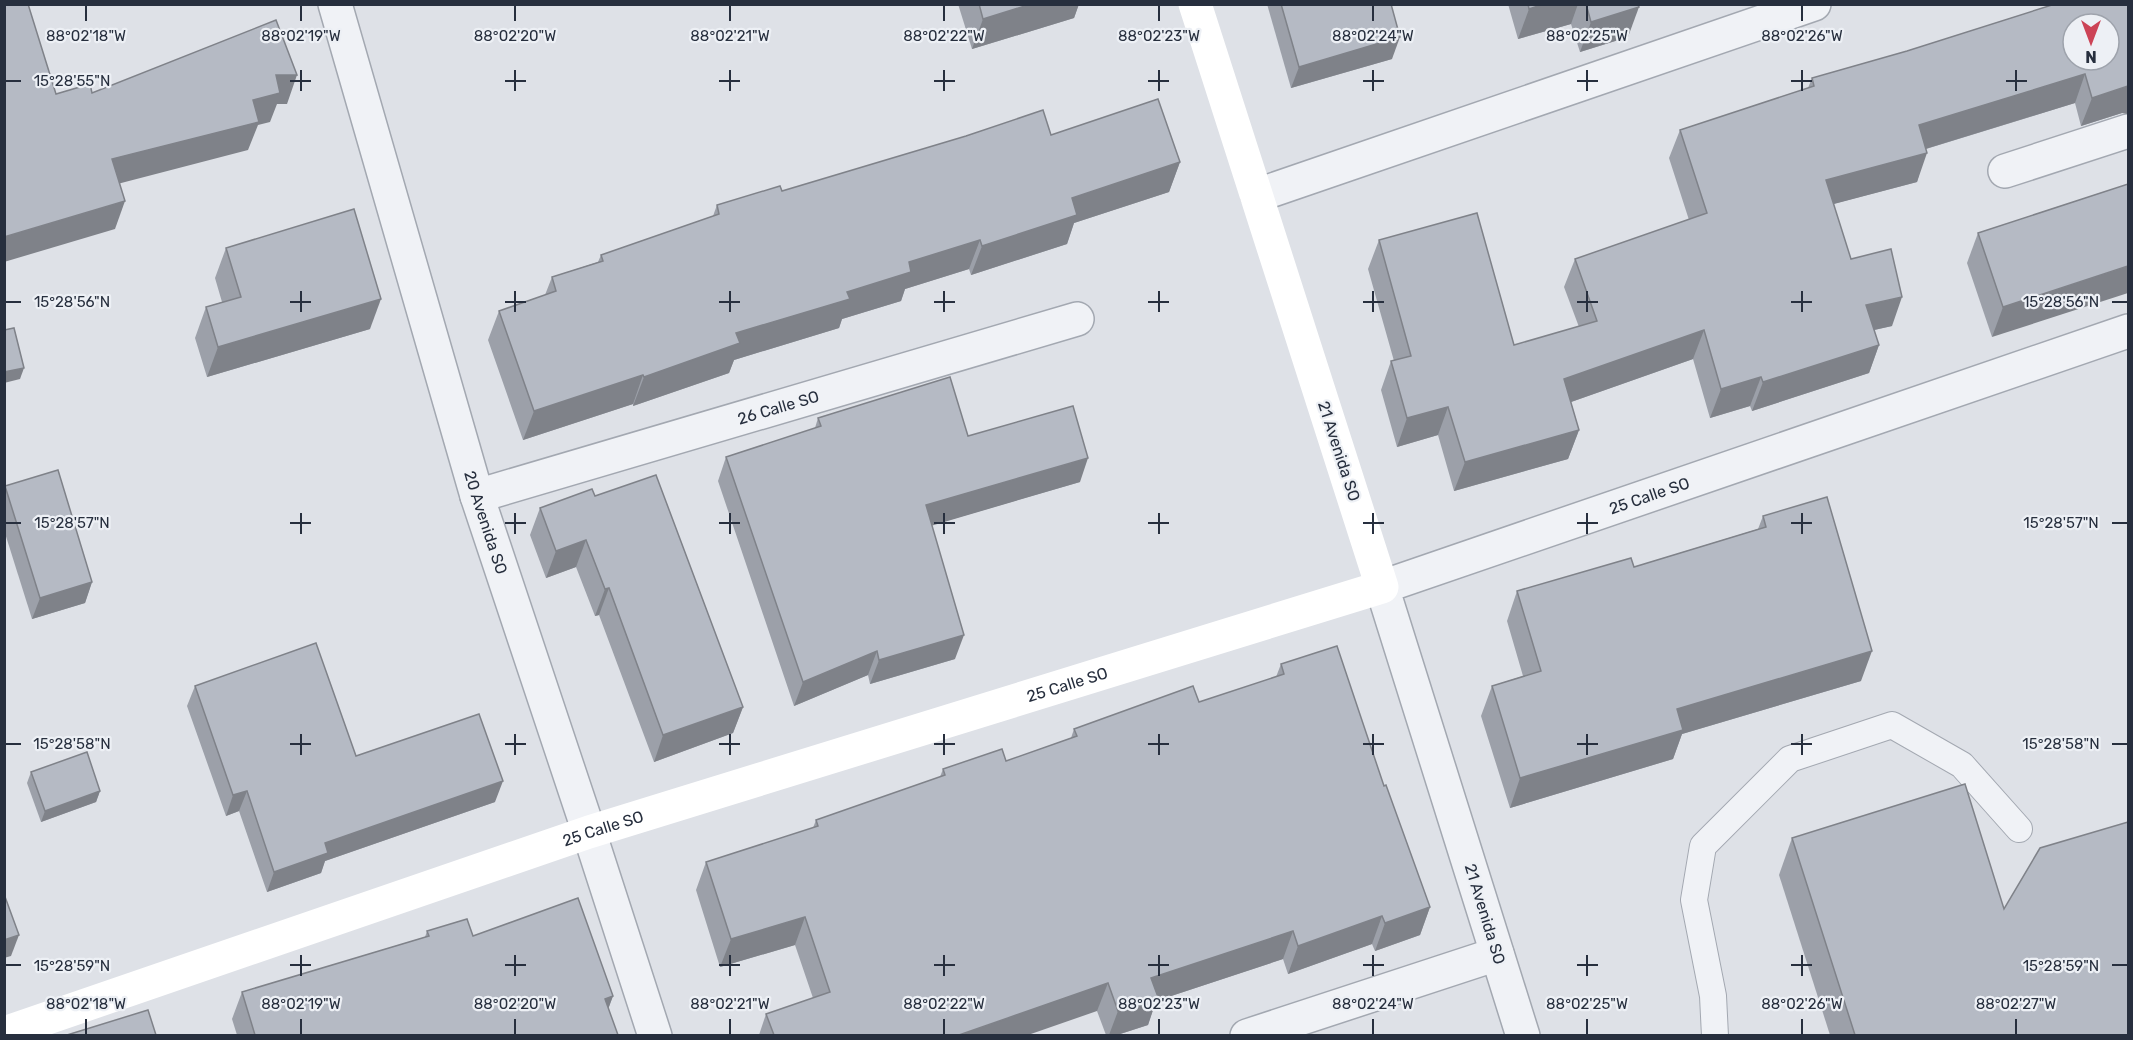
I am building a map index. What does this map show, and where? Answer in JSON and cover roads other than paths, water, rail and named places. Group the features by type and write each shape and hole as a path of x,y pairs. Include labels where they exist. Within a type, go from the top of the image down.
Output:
{"street":[{"name":"20 Avenida SO","path":"335,4 477,496 590,832 655,1035"},
{"name":"21 Avenida SO","path":"1195,4 1258,195 1523,1035"},
{"path":"1258,195 1814,4"},
{"path":"2005,171 2128,131"},
{"name":"26 Calle SO","path":"477,496 1077,319"},
{"name":"25 Calle SO","path":"4,1033 590,832 1382,587 2128,332"},
{"path":"1247,1035 1497,954"}],"lane":[{"path":"1715,1035 1713,996 1694,900 1703,846 1790,759 1892,725 1962,765 2019,829"}]}
